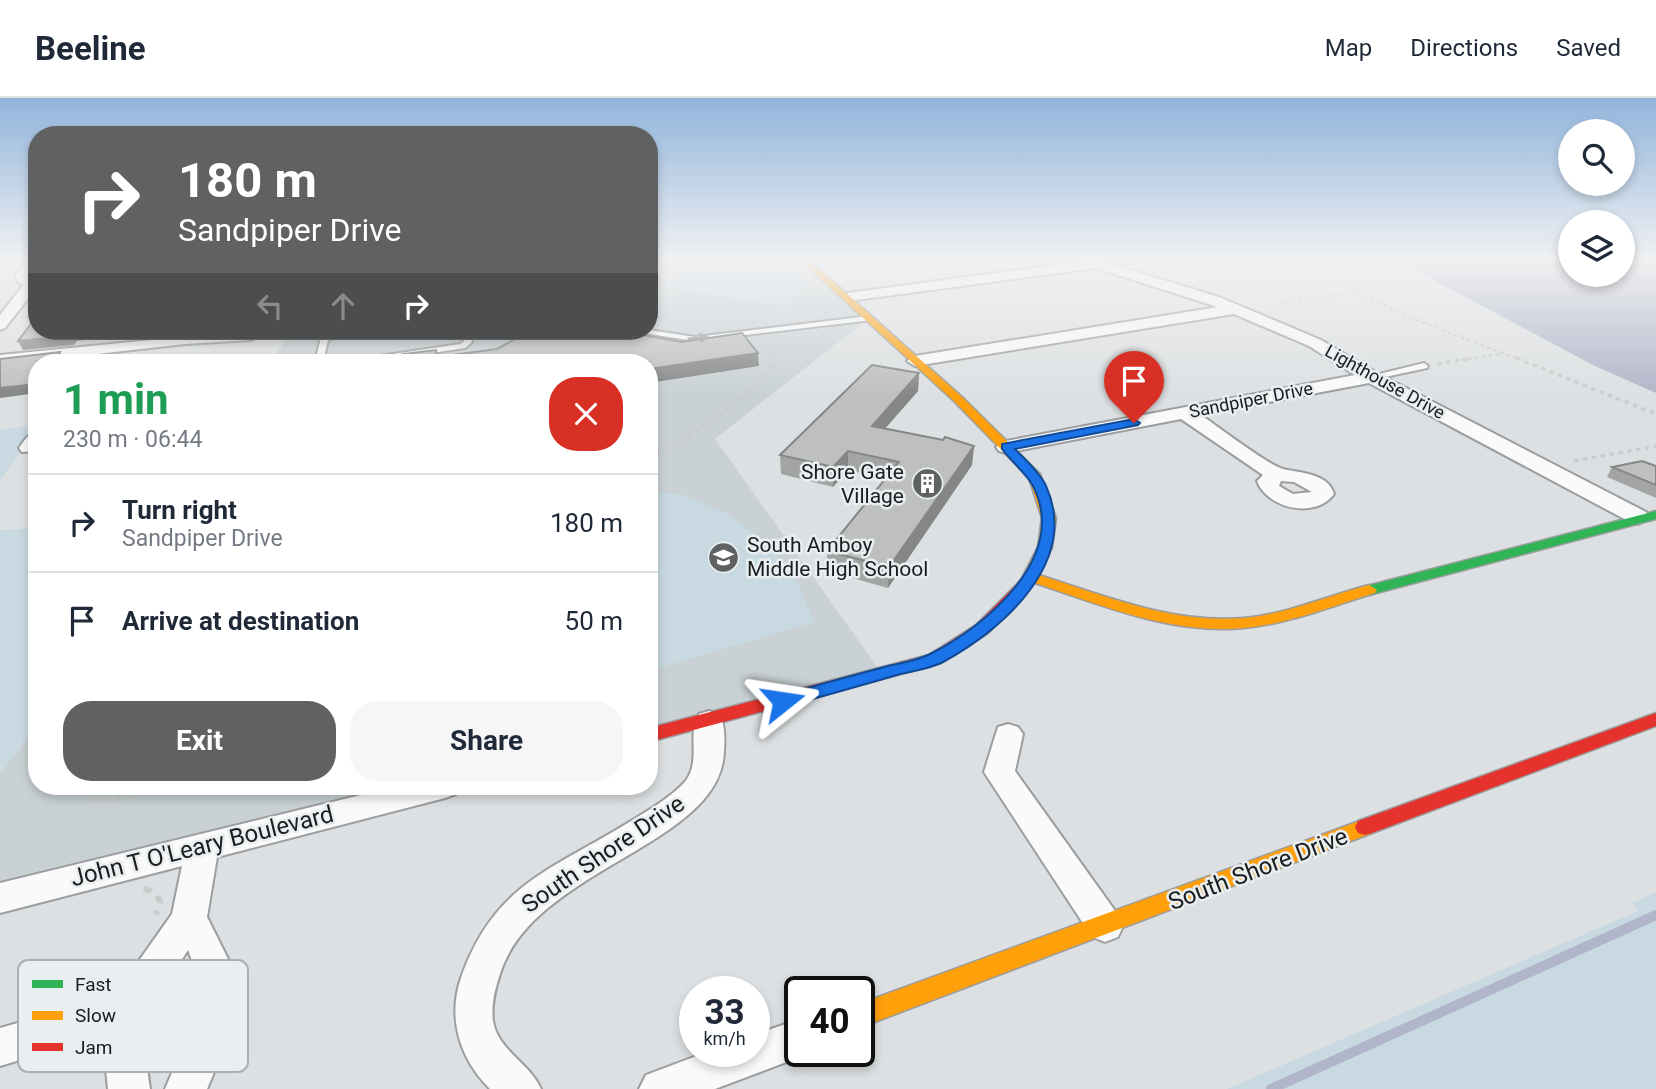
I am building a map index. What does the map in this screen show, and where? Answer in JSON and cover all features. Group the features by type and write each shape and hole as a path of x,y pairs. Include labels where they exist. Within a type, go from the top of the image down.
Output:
{"street":[{"path":"0,325 16,305"},
{"path":"658,734 935,659 982,629 1007,606 1031,577 1045,547 1049,518 1039,484 1006,447 856,305"},
{"name":"Lighthouse Drive","path":"1225,305 1315,343 1371,377 1551,472 1647,516"},
{"path":"915,361 1237,309"},
{"path":"97,354 202,340"},
{"path":"0,360 28,358"},
{"name":"Sandpiper Drive","path":"1006,447 1371,377"},
{"path":"1185,413 1277,475"},
{"path":"1031,577 1158,616 1192,623 1245,623 1647,516"},
{"name":"South Shore Drive","path":"875,1010 1656,719"},
{"name":"South Shore Drive","path":"520,1089 498,1071 478,1042 474,1000 482,961 505,925 529,898 570,871 643,830 683,802 702,782 709,762 709,721"},
{"path":"1008,734 999,772 1105,926"},
{"name":"John T O'Leary Boulevard","path":"0,898 408,795"},
{"path":"161,960 189,919 202,845"},
{"path":"189,919 213,960"},
{"path":"0,1047 18,1042"},
{"path":"660,1089 784,1044"},
{"path":"186,1089 193,1072"}],"lane":[{"path":"658,334 687,340 869,318"},
{"path":"410,354 462,346 468,340"},
{"path":"1371,377 1424,366"}],"path":[{"path":"1385,305 1656,414"},
{"path":"658,453 750,390 770,372 774,361 772,353 754,331"},
{"path":"1424,366 1502,354"},
{"path":"1551,472 1565,463 1656,446"},
{"path":"92,795 99,801 138,795"}],"shaded area":[{"name":"South Amboy Middle High School","path":"658,305 855,305 869,318 715,439 883,675 658,733 658,354 276,354 285,340 658,340"},
{"path":"28,426 28,443 0,480 0,430"},
{"path":"658,493 684,495 727,514 765,542 795,578 815,622 658,668"},
{"path":"28,528 28,737 0,773 0,530"},
{"path":"28,737 28,795 409,795 0,898 0,773"},
{"path":"1656,892 1656,1089 1227,1089 1638,911 1632,903"}],"water":[{"path":"1481,305 1656,305 1656,393 1595,366"}],"building":[{"path":"28,328 28,340 18,341"},
{"path":"742,333 758,353 658,368 658,354 460,354 497,349 513,340 658,340 658,338 682,342"},
{"path":"436,350 437,354 403,354"},
{"path":"28,356 28,385 0,388 0,359"},
{"name":"Shore Gate Village","path":"872,365 919,373 872,426 943,440 945,437 974,446 889,567 827,551 899,462 848,451 833,467 780,455"},
{"path":"1642,461 1656,466 1656,485 1612,467"}],"waterway":[{"path":"1271,1089 1656,915"}],"traffic: fast":[{"path":"1369,590 1656,515"}],"traffic: slow":[{"path":"854,305 958,399 1035,477 1049,518 1045,547 1029,580"},
{"path":"1031,577 1136,610 1192,622 1219,624 1245,623 1275,617 1369,590"},
{"path":"875,1010 1365,827"}],"traffic: jam":[{"path":"658,733 935,659 982,629 1029,580"},
{"path":"1365,827 1656,719"}],"place":[{"name":"Shore Gate Village","path":"927,484"},
{"name":"South Amboy Middle High School","path":"724,557"}],"route":[{"path":"783,701 935,659 982,629 1007,606 1031,577 1045,547 1049,518 1035,477 1006,447 1134,423"}]}
